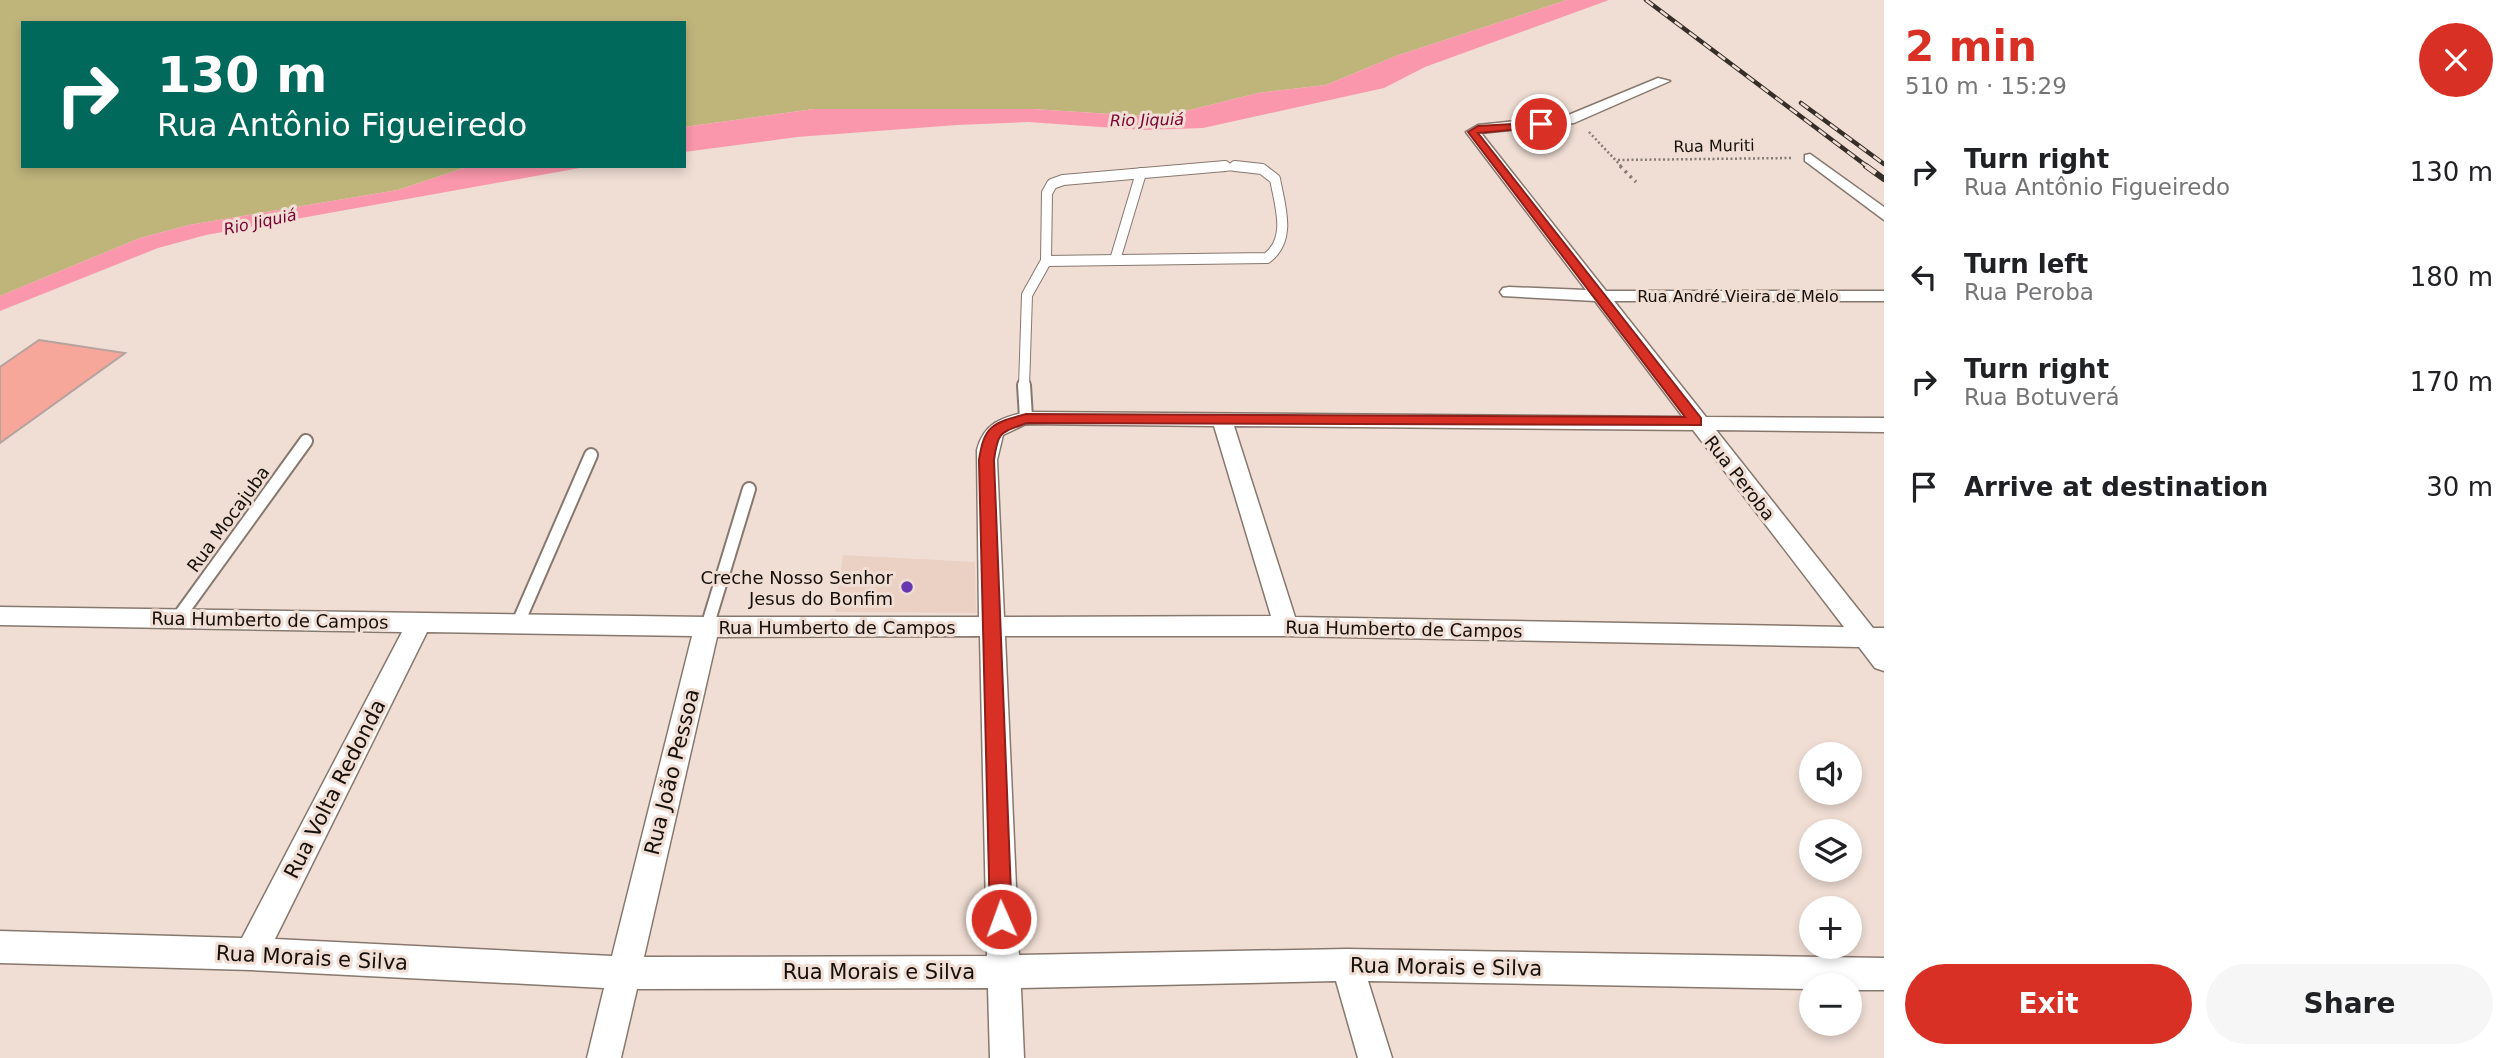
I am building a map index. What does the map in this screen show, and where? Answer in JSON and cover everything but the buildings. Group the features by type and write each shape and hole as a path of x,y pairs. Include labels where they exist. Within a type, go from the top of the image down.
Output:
{"street":[{"path":"1569,120 1663,81"},
{"name":"Rua Peroba","path":"1569,120 1478,129 1473,132 1478,142 1602,296 1696,421 1875,638 1884,661"},
{"path":"1810,158 1884,215"},
{"name":"Rua André Vieira de Melo","path":"1509,292 1602,296 1884,296"},
{"path":"1007,1058 1002,972 988,446 990,436 997,429 1026,418 1696,421 1884,425"},
{"path":"1222,420 1286,626"},
{"name":"Rua Humberto de Campos","path":"0,616 707,627 1286,626 1875,638"},
{"name":"Rua Volta Redonda","path":"251,954 419,623"},
{"name":"Rua João Pessoa","path":"604,1058 707,627"},
{"name":"Rua Morais e Silva","path":"0,947 251,954 624,973 1002,972 1347,965 1884,974"},
{"path":"1347,965 1375,1058"}],"lane":[{"path":"1026,418 1023,378 1027,295 1035,276 1046,261 1047,193 1052,184 1063,180 1231,165 1262,169 1275,179 1282,221 1280,250 1267,258 1046,261"},
{"path":"1115,260 1140,173"},
{"name":"Rua Mocajuba","path":"178,618 306,441"},
{"path":"518,623 591,455"},
{"name":"Rua João Pessoa","path":"707,627 749,489"}],"path":[{"path":"1569,120 1589,132 1636,182"},
{"name":"Rua Muriti","path":"1618,160 1810,158"}],"shaded area":[{"path":"0,0 1567,0 1396,56 1326,85 1258,93 1174,114 1143,116 1032,109 814,109 686,127 686,21 21,21 21,168 464,168 398,190 189,225 140,238 0,296"},
{"name":"Creche Nosso Senhor Jesus do Bonfim","path":"843,555 975,562 976,613 835,612"}],"water":[{"name":"Rio Jiquiá","path":"1567,0 1609,0 1425,67 1384,88 1203,128 1144,130 1028,122 957,125 797,137 686,152 686,127 814,109 1032,109 1143,116 1174,114 1258,93 1326,85 1396,56"},
{"name":"Rio Jiquiá","path":"464,168 580,168 206,235 158,248 0,311 0,296 140,238 189,225 398,190"}],"railway":[{"path":"1646,0 1868,167"},
{"path":"1801,103 1884,164"},
{"path":"1866,166 1884,179"}],"place":[{"name":"Creche Nosso Senhor Jesus do Bonfim","path":"907,587"}],"route":[{"path":"1001,919 986,460 990,436 997,429 1026,418 1696,421 1602,296 1478,142 1473,132 1478,129 1541,124"}]}
